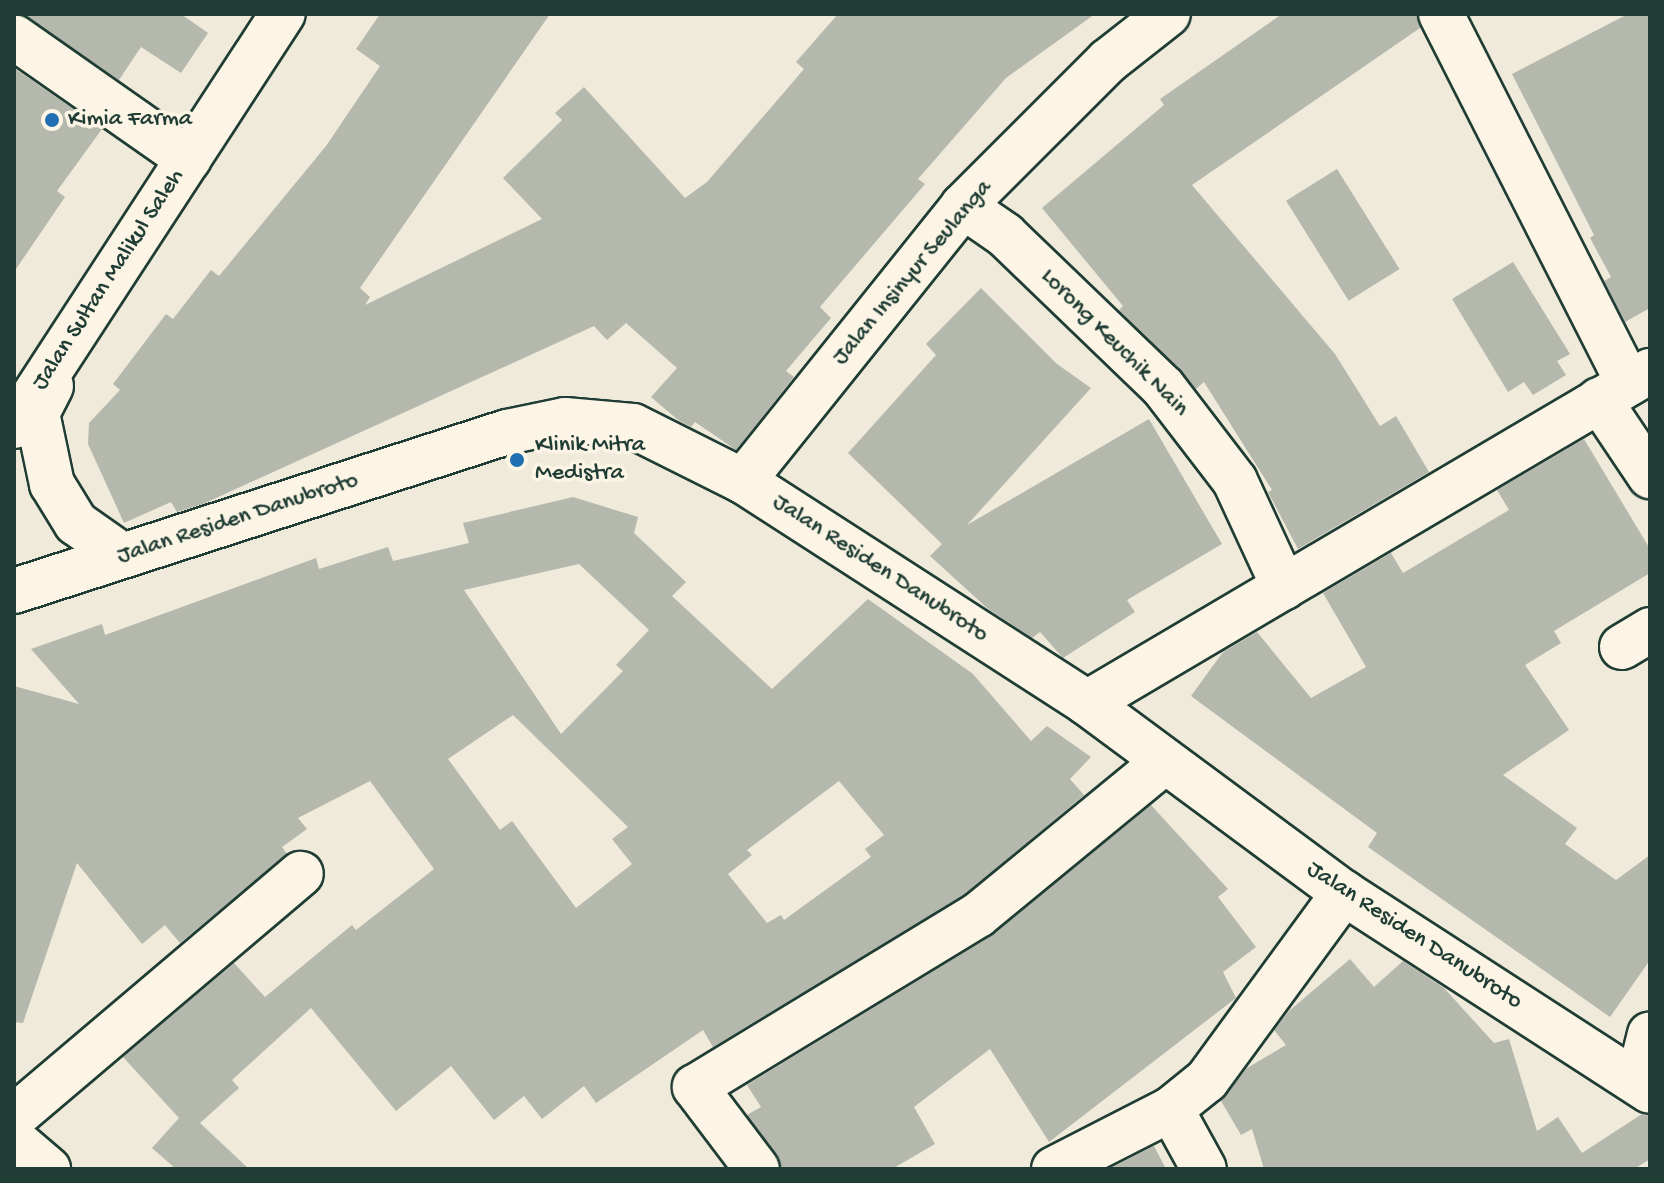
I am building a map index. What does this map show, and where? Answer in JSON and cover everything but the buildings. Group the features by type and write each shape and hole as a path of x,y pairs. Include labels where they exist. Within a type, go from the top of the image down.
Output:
{"street":[{"name":"Jalan Sultan Malikul Saleh","path":"14,426 283,14"},
{"name":"Jalan Insinyur Seulanga","path":"743,481 963,206 1108,61 1168,14"},
{"path":"1441,14 1626,385 1650,476"},
{"path":"14,37 188,159"},
{"name":"Lorong Keuchik Nain","path":"963,206 1005,235 1163,387 1235,481 1284,587"},
{"path":"82,326 37,413 45,463 76,523 123,556"},
{"path":"1087,703 1626,385"},
{"name":"Jalan Residen Danubroto","path":"14,591 507,432 565,420 633,426 743,481 1087,703 1344,893 1644,1087"},
{"path":"757,1169 695,1087 978,915 1164,762"},
{"path":"14,1117 301,874"},
{"path":"1054,1169 1171,1109 1207,1080 1344,893"},
{"path":"1644,1087 1650,1034"},
{"path":"1171,1109 1204,1169"},
{"path":"14,1140 48,1169"}],"place":[{"name":"Kimia Farma","path":"52,120"},
{"name":"Klinik Mitra Medistra","path":"517,460"}]}
